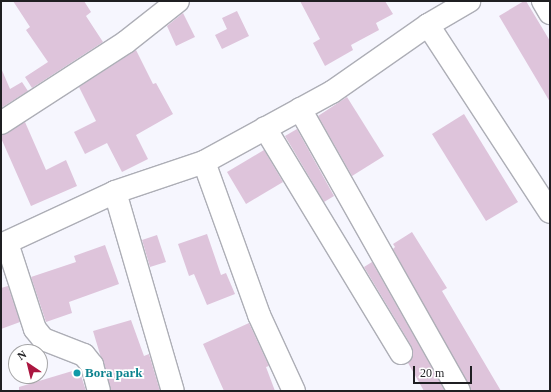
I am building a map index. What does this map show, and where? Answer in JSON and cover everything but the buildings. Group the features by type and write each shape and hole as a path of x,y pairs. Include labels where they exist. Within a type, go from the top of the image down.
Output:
{"street":[{"path":"1,123 126,42 178,1"},
{"path":"99,391 92,365 84,355 42,339 35,329 4,244 115,192 204,162 332,92 428,25 469,1"},
{"path":"543,1 550,13"},
{"path":"428,25 550,212"},
{"path":"300,109 459,391"},
{"path":"265,128 400,353"},
{"path":"204,162 259,315 294,391"},
{"path":"115,192 173,391"}],"place":[{"name":"Bora park","path":"77,373"}]}
